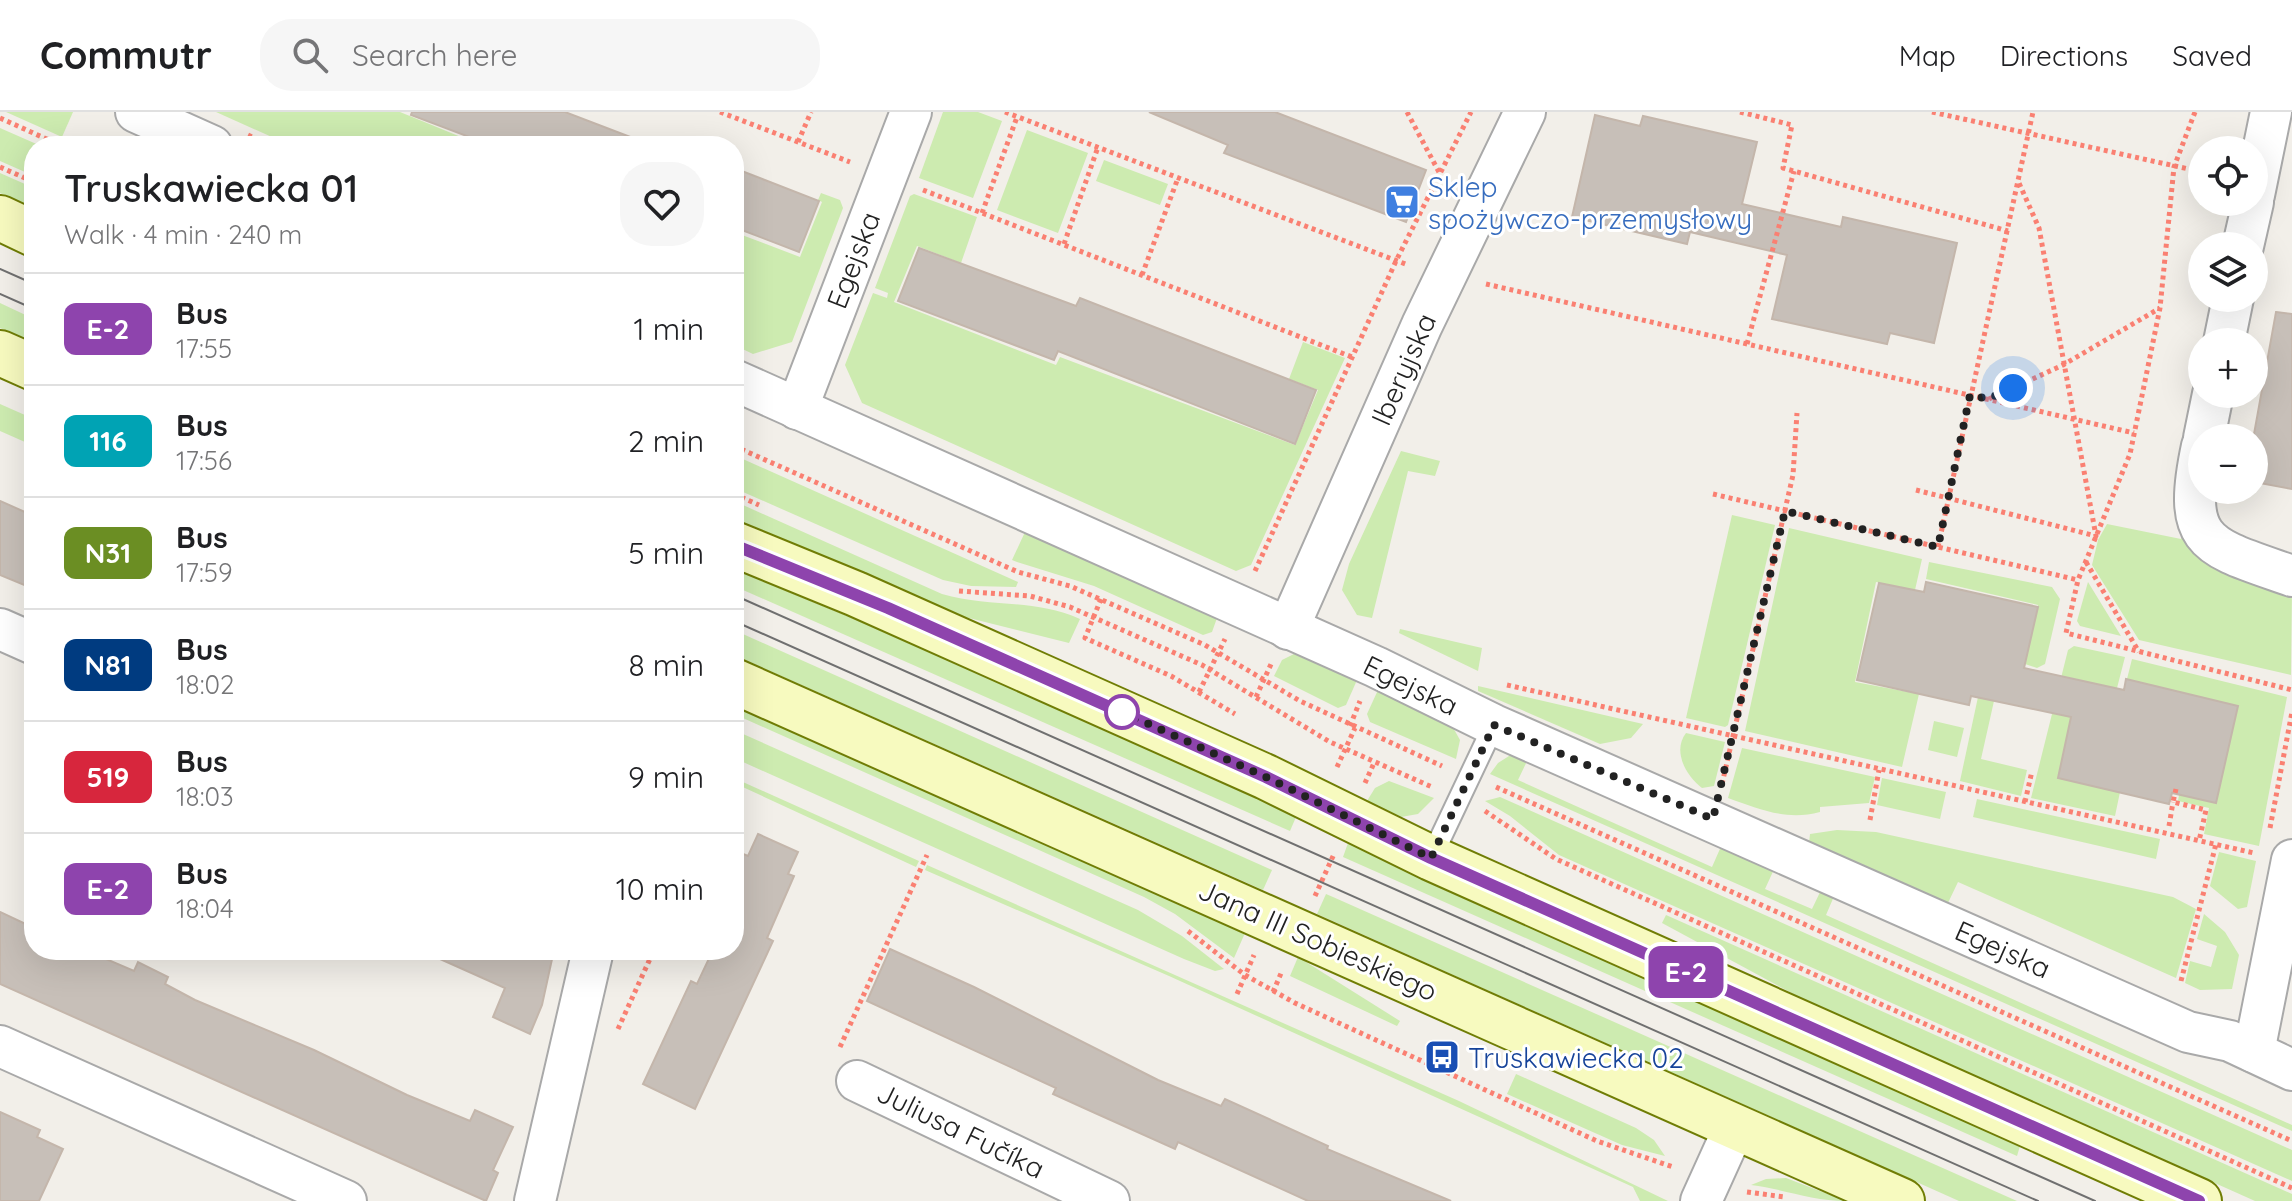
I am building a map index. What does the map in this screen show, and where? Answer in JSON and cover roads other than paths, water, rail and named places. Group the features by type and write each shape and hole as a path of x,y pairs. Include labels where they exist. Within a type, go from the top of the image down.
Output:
{"main road":[{"path":"0,218 24,229"},
{"path":"0,353 24,364"},
{"path":"744,548 888,608 1266,777 1431,858 2199,1201"},
{"name":"Jana III Sobieskiego","path":"744,685 1902,1201"}],"street":[{"path":"136,112 190,136"},
{"name":"Egejska","path":"797,409 911,112"},
{"name":"Iberyjska","path":"1288,629 1422,325 1525,112"},
{"path":"2266,136 2271,112"},
{"name":"Egejska","path":"744,385 1494,725 1713,819 2188,1032 2230,1041 2292,1070"},
{"path":"2193,504 2204,535 2215,547 2292,576"},
{"path":"0,629 24,640"},
{"path":"2254,1052 2275,857"},
{"path":"535,1201 591,960"},
{"path":"0,1046 286,1189 346,1201"},
{"name":"Juliusa Fučíka","path":"857,1081 1109,1201"},
{"path":"1719,1195 1735,1126"}],"lane":[{"path":"1431,858 1494,725"}],"tram line":[{"path":"0,269 24,280"},
{"path":"0,294 24,305"},
{"path":"744,599 2095,1201"},
{"path":"744,625 2038,1201"}],"place":[{"name":"Sklep spożywczo-przemysłowy","path":"1402,202"},
{"name":"Truskawiecka 02","path":"1442,1057"}]}
